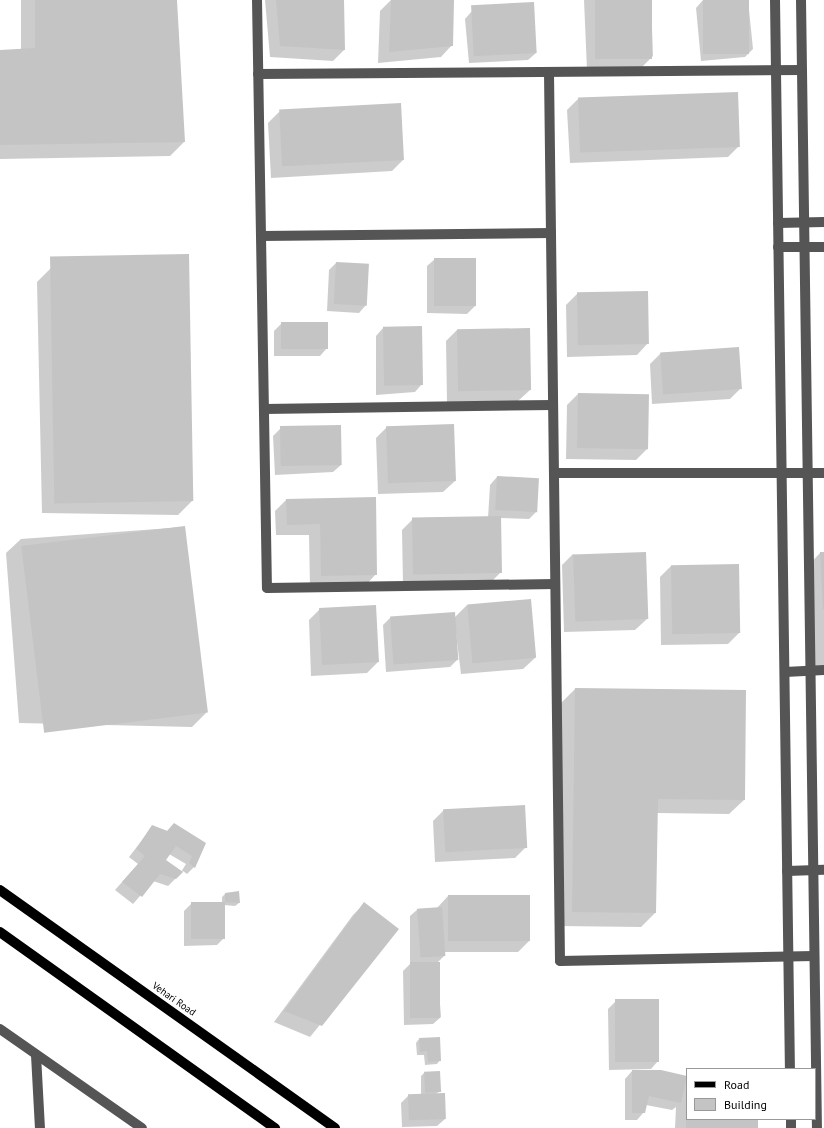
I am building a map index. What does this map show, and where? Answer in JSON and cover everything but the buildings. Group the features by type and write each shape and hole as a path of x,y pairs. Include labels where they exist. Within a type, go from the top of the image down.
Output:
{"main road":[{"name":"Vehari Road","path":"0,890 335,1128"},
{"path":"0,932 275,1128"}],"street":[{"path":"257,0 267,588 555,584"},
{"path":"775,0 790,1068"},
{"path":"801,0 814,956 818,1080 817,1128"},
{"path":"258,74 802,70"},
{"path":"549,73 560,961 814,956"},
{"path":"778,223 824,222"},
{"path":"261,236 551,233"},
{"path":"778,247 824,247"},
{"path":"264,409 553,405"},
{"path":"554,473 824,473"},
{"path":"784,672 824,670"},
{"path":"787,871 824,870"},
{"path":"0,1029 142,1128"},
{"path":"36,1055 40,1128"}]}
